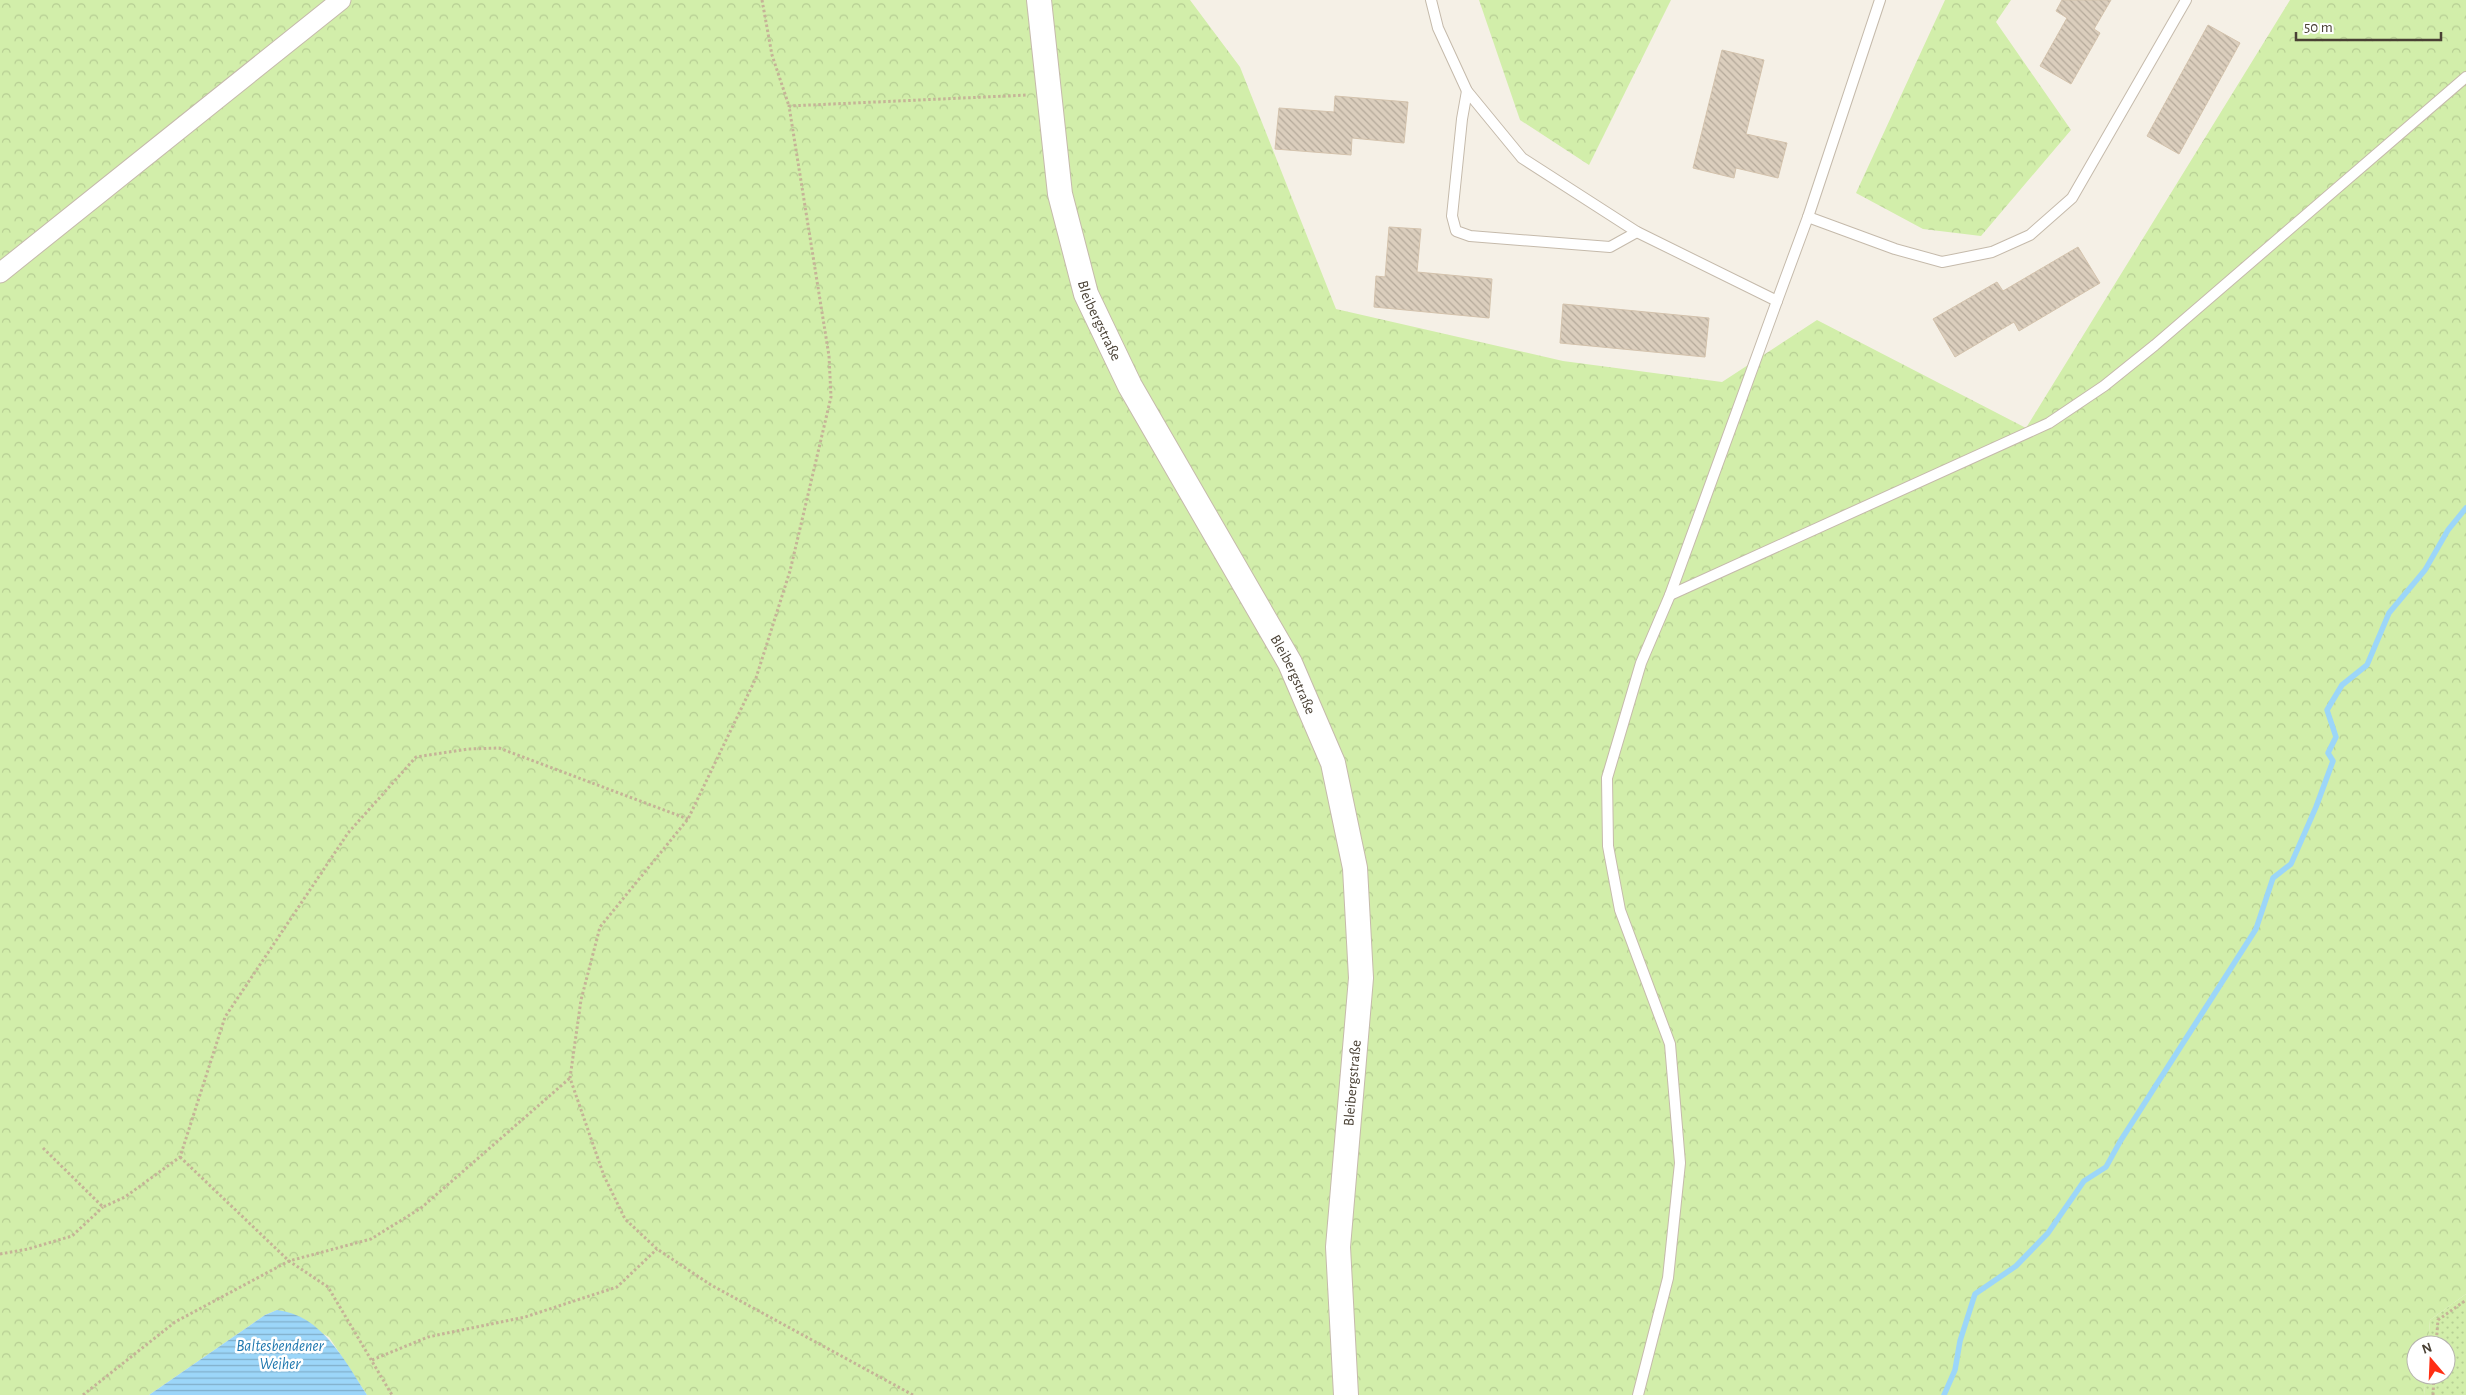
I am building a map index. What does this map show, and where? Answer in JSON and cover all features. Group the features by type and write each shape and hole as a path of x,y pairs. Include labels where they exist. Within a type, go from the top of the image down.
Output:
{"street":[{"path":"0,273 342,0"},
{"name":"Bleibergstraße","path":"1040,0 1048,94 1060,194 1086,294 1130,386 1290,662 1333,763 1355,868 1361,978 1338,1247 1346,1395"}],"lane":[{"path":"1431,0 1438,28 1468,91 1522,158 1637,232 1777,301"},
{"path":"1638,1395 1668,1278 1680,1163 1670,1044 1620,910 1608,846 1607,778 1641,663 1670,595 1808,217 1880,0"},
{"path":"1808,217 1895,249 1942,262 1992,252 2030,235 2072,198 2186,0"},
{"path":"1670,595 2049,423 2104,386 2155,345 2466,77"},
{"path":"1468,91 1462,119 1452,216 1456,231 1470,236 1610,247 1637,232"}],"path":[{"path":"762,0 772,55 789,106 829,356 831,397 790,571 756,678 688,819 600,928 581,1000 570,1078 604,1176 625,1219 657,1249 711,1285 913,1395"},
{"path":"789,106 1048,94"},
{"path":"0,1254 28,1250 72,1236 103,1207 125,1197 180,1157 225,1017 348,834 416,757 468,749 499,748 688,819"},
{"path":"83,1395 175,1322 289,1261 371,1239 421,1208 570,1078"},
{"path":"43,1148 103,1207"},
{"path":"180,1157 289,1261 328,1288 392,1395"},
{"path":"372,1360 428,1337 525,1317 617,1287 657,1249"},
{"path":"2437,1335 2438,1320 2466,1300"}],"green space":[{"path":"0,0 1190,0 1240,67 1336,309 1563,361 1722,382 1817,320 2026,428 2290,0 2466,0 2466,1294 2430,1320 2429,1335 2406,1335 2406,1385 2425,1385 2424,1395 367,1395 329,1337 277,1310 265,1315 149,1395 0,1395"},
{"path":"1479,0 1671,0 1589,165 1520,120"},
{"path":"1945,0 2011,0 1996,22 2071,130 1981,236 1923,229 1856,193"},
{"path":"2466,1294 2466,1395 2424,1395 2425,1385 2456,1385 2456,1335 2429,1335 2430,1320"}],"water":[{"name":"Baltesbendener Weiher","path":"277,1310 293,1314 319,1330 341,1354 367,1395 149,1395 265,1315"}],"building":[{"path":"2062,0 2111,0 2094,29 2100,33 2071,84 2040,66 2067,18 2056,11"},
{"path":"2208,25 2240,43 2179,154 2147,136"},
{"path":"1722,50 1764,60 1746,134 1787,143 1778,178 1736,168 1734,178 1693,168"},
{"path":"1335,96 1408,102 1404,143 1352,138 1351,155 1275,149 1279,108 1334,112"},
{"path":"1389,227 1421,229 1417,272 1492,279 1489,318 1374,307 1376,276 1385,277"},
{"path":"2078,247 2100,283 2019,331 2014,322 1955,357 1933,319 1997,282 2003,291"},
{"path":"1563,304 1709,318 1705,357 1560,343"}],"waterway":[{"path":"1944,1395 1955,1370 1960,1341 1975,1294 2016,1266 2048,1233 2084,1181 2106,1167 2121,1140 2256,929 2273,878 2291,864 2316,807 2333,761 2328,753 2336,737 2327,710 2342,685 2367,665 2389,613 2425,570 2448,530 2466,508"}]}
